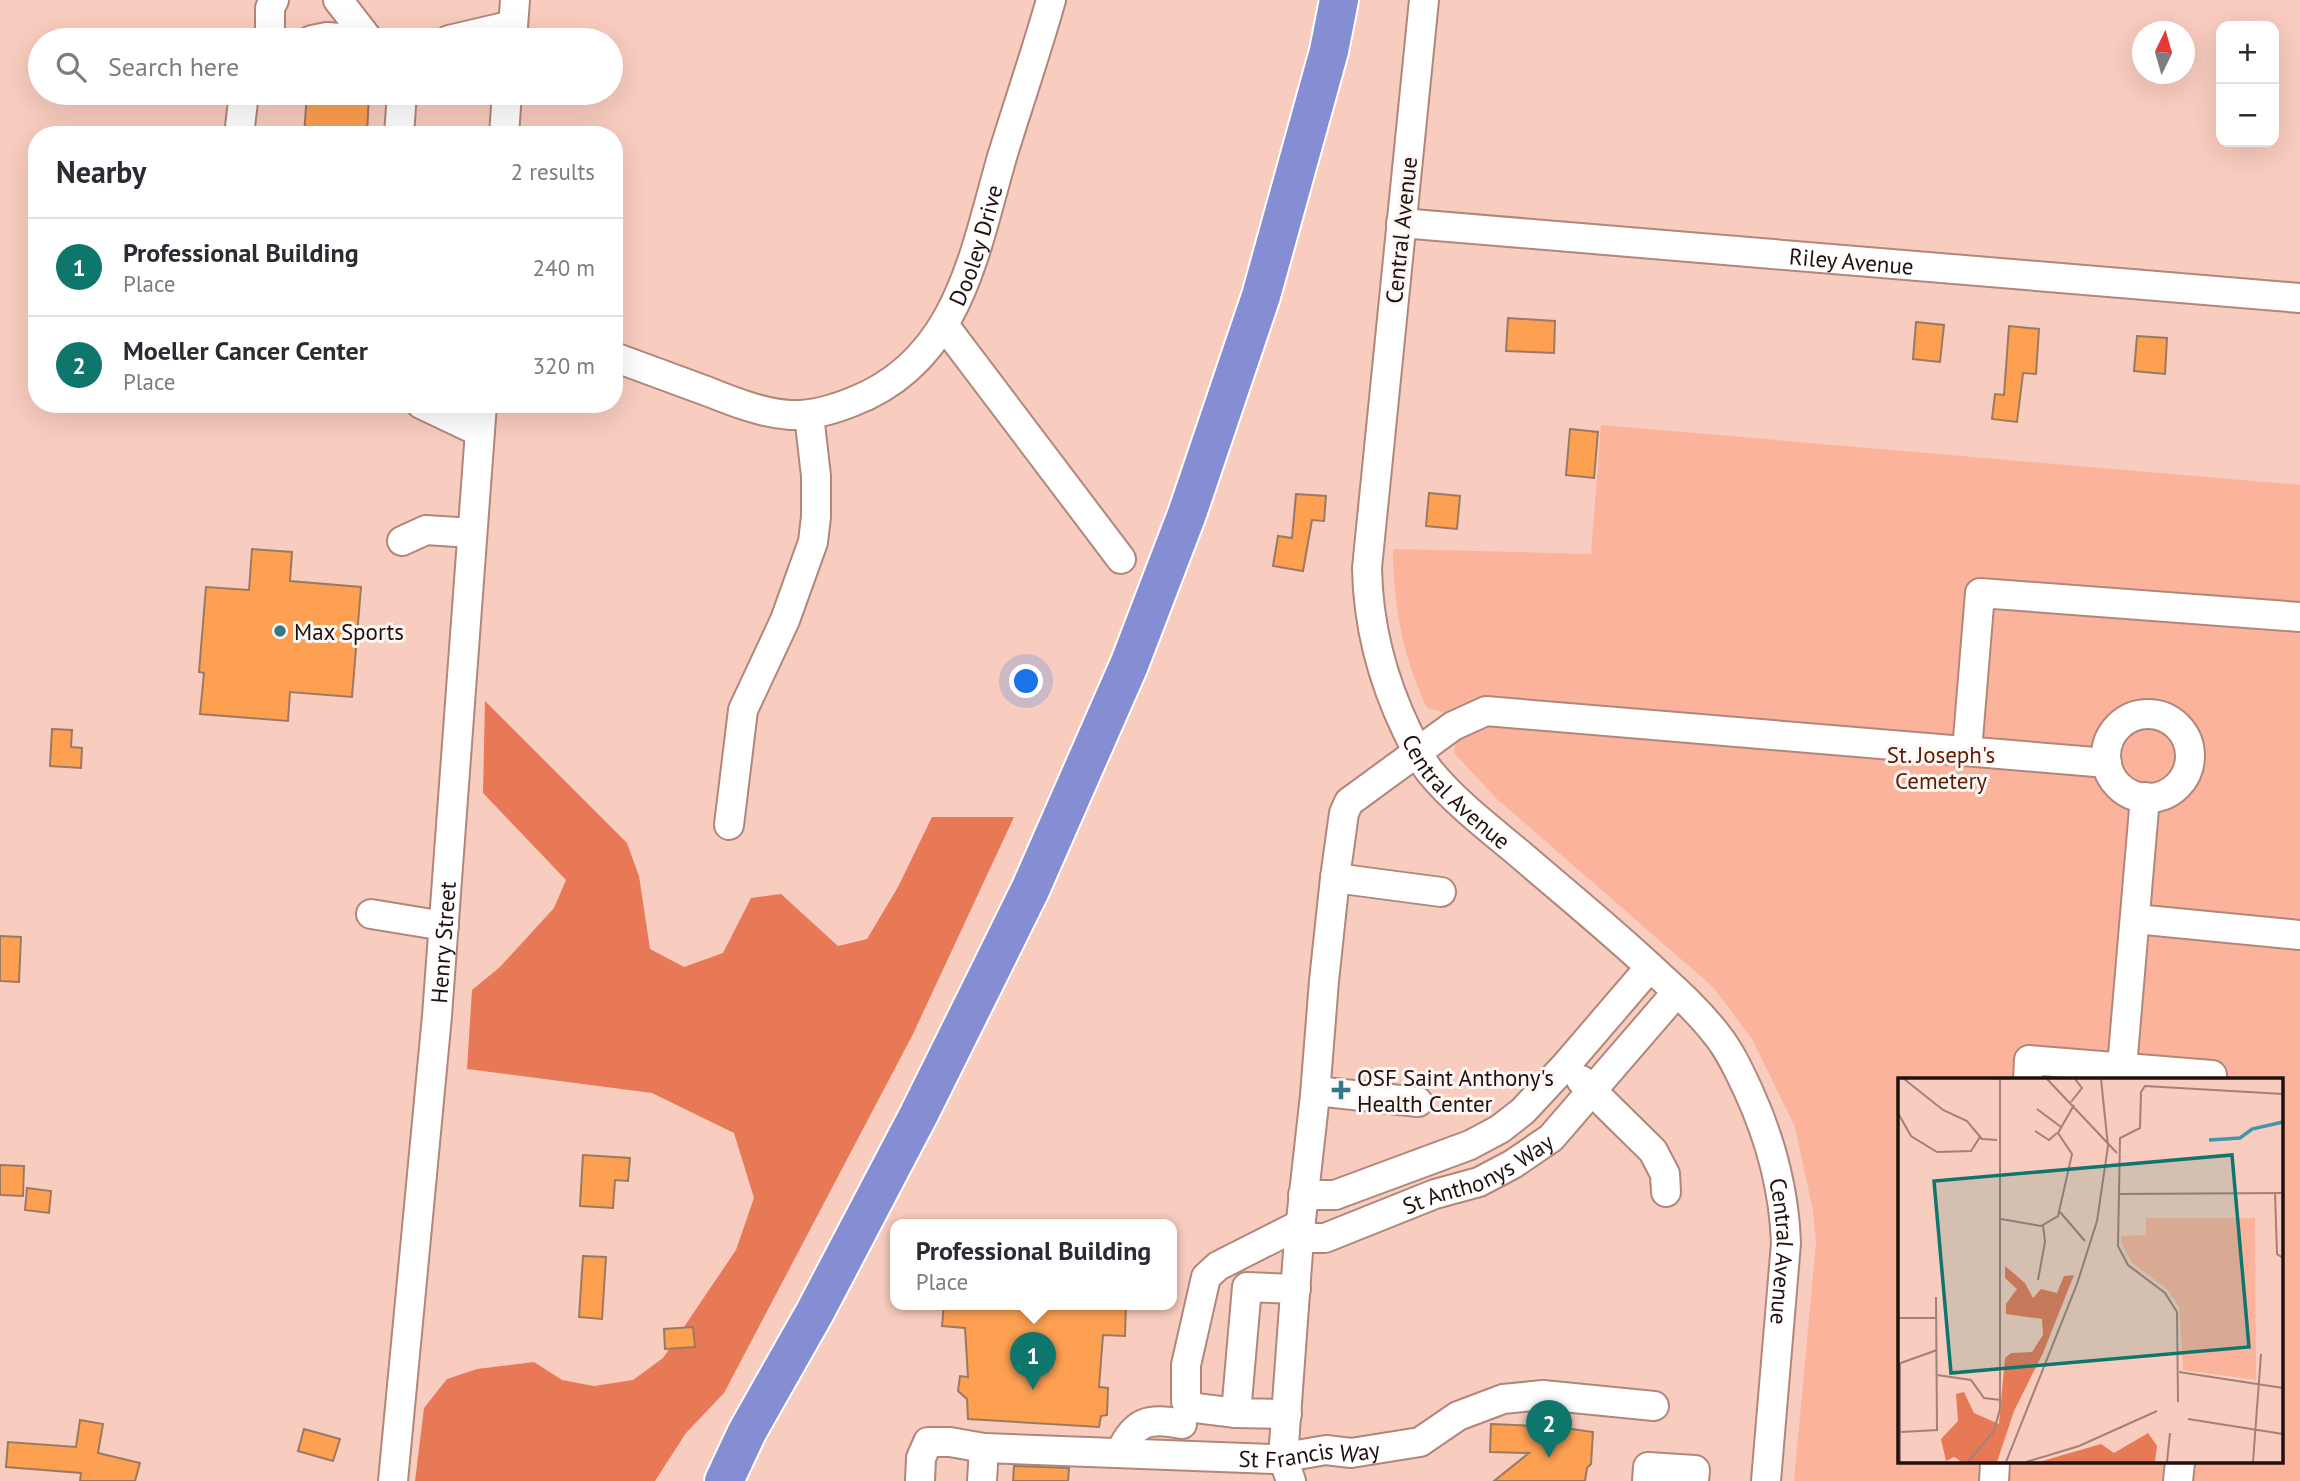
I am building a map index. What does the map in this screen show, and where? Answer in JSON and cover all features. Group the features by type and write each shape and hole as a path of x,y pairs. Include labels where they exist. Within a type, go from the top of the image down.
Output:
{"highway":[{"path":"724,1481 747,1432 815,1312 906,1139 993,965 1129,665 1187,514 1257,308 1329,51 1339,0"}],"street":[{"path":"270,28 270,8 274,0"},
{"path":"338,0 358,28"},
{"name":"Dooley Drive","path":"623,360 767,412 809,415 872,395 896,380 929,348 956,303 973,256 1051,0"},
{"name":"Central Avenue","path":"1424,0 1367,568 1367,597 1376,645 1395,706 1429,771 1458,801 1677,992 1718,1037 1739,1071 1765,1128 1777,1167 1785,1214 1786,1243 1766,1481"},
{"path":"492,28 513,22"},
{"path":"240,126 243,105"},
{"path":"400,126 401,105"},
{"path":"505,126 507,105"},
{"name":"Riley Avenue","path":"1401,223 2300,298"},
{"path":"944,325 1121,559"},
{"path":"440,413 480,432"},
{"name":"Henry Street","path":"393,1481 408,1339 443,926 481,413"},
{"path":"729,825 743,710 785,620 813,542 816,476 809,415"},
{"path":"402,541 426,530 472,533"},
{"path":"1966,751 1980,593 2300,617"},
{"path":"1287,1470 1287,1414 1303,1195 1335,878 1344,813 1349,802 1453,726 1486,711 2106,763"},
{"path":"2143,714 2170,720 2181,729 2188,741 2190,755 2182,780 2172,790 2159,796 2145,797 2120,787 2111,776 2106,763 2108,743 2119,725 2143,714"},
{"path":"2122,1067 2145,797"},
{"path":"1335,878 1441,892"},
{"path":"371,914 443,926"},
{"path":"2135,919 2300,934"},
{"name":"St Anthonys Way","path":"1303,1195 1335,1195 1470,1145 1500,1129 1523,1111 1566,1065 1650,967"},
{"name":"St Anthonys Way","path":"1300,1231 1325,1238 1436,1194 1479,1182 1513,1164 1551,1138 1677,992"},
{"path":"2028,1078 2029,1059 2212,1075 2212,1078"},
{"path":"1566,1065 1653,1151 1665,1174 1666,1192"},
{"path":"1315,1091 1418,1102"},
{"path":"1203,1469 1186,1401 1186,1364 1206,1277 1218,1266 1300,1231"},
{"path":"1236,1413 1247,1287 1296,1289"},
{"name":"St Francis Way","path":"920,1481 921,1458 928,1442 950,1442 984,1448 1120,1453 1203,1469 1287,1470 1326,1450 1351,1453 1420,1442 1458,1416 1503,1399 1543,1395 1654,1406"},
{"path":"1120,1453 1127,1436 1145,1422 1236,1413 1287,1414"},
{"path":"982,1481 984,1448"},
{"path":"1647,1481 1648,1467 1695,1470 1694,1481"}],"green space":[{"name":"St. Joseph's Cemetery","path":"1601,425 2300,485 2300,1481 1794,1481 1816,1243 1813,1211 1795,1127 1752,1039 1713,987 1497,799 1454,753 1458,734 1445,713 1427,708 1406,650 1397,610 1393,549 1591,554"}],"shaded area":[{"path":"485,701 627,843 639,876 650,949 684,967 723,953 751,898 781,894 838,946 867,939 898,887 932,817 1014,817 913,1034 724,1393 686,1433 655,1481 415,1481 424,1408 447,1379 477,1369 534,1362 562,1380 594,1386 633,1380 663,1358 736,1250 754,1198 734,1133 652,1093 467,1069 472,990 500,967 554,908 566,880 483,793"}],"building":[{"path":"306,105 368,105 367,126 305,126"},
{"path":"1508,318 1555,321 1554,353 1506,351"},
{"path":"1916,322 1944,325 1940,362 1913,359"},
{"path":"2009,326 2039,329 2036,374 2023,373 2017,422 1992,419 1995,394 2004,395"},
{"path":"2137,336 2167,338 2165,374 2134,371"},
{"path":"1570,429 1598,432 1594,478 1566,475"},
{"path":"1429,493 1460,496 1457,529 1426,526"},
{"path":"1296,494 1326,496 1324,521 1312,520 1303,571 1273,566 1278,536 1292,538"},
{"name":"Max Sports","path":"252,549 292,552 290,581 361,587 352,697 290,692 288,721 200,714 204,673 199,672 206,587 249,590"},
{"path":"52,729 72,730 71,747 82,748 81,768 50,766"},
{"path":"0,936 21,937 19,982 0,981"},
{"path":"583,1155 630,1158 628,1181 615,1180 613,1208 580,1206"},
{"path":"0,1165 24,1166 23,1196 0,1195"},
{"path":"27,1188 51,1191 49,1213 25,1210"},
{"path":"583,1256 606,1257 602,1319 579,1317"},
{"path":"943,1310 1126,1310 1125,1336 1103,1335 1099,1387 1108,1388 1107,1415 1101,1416 1099,1427 968,1419 967,1399 958,1391 960,1376 968,1377 965,1328 942,1326"},
{"path":"693,1327 695,1347 665,1349 664,1329"},
{"path":"80,1420 103,1424 98,1453 140,1463 135,1481 80,1481 81,1473 6,1467 8,1442 76,1447"},
{"path":"1491,1424 1558,1427 1593,1432 1591,1464 1587,1468 1585,1481 1494,1481 1529,1453 1490,1452"},
{"path":"304,1429 340,1439 333,1461 298,1451"},
{"path":"1014,1466 1069,1468 1068,1481 1013,1481"}],"place":[{"name":"Max Sports","path":"280,631"},
{"name":"OSF Saint Anthony's Health Center","path":"1341,1090"},
{"name":"Professional Building","path":"1033,1390"},
{"name":"Moeller Cancer Center","path":"1549,1458"}]}
